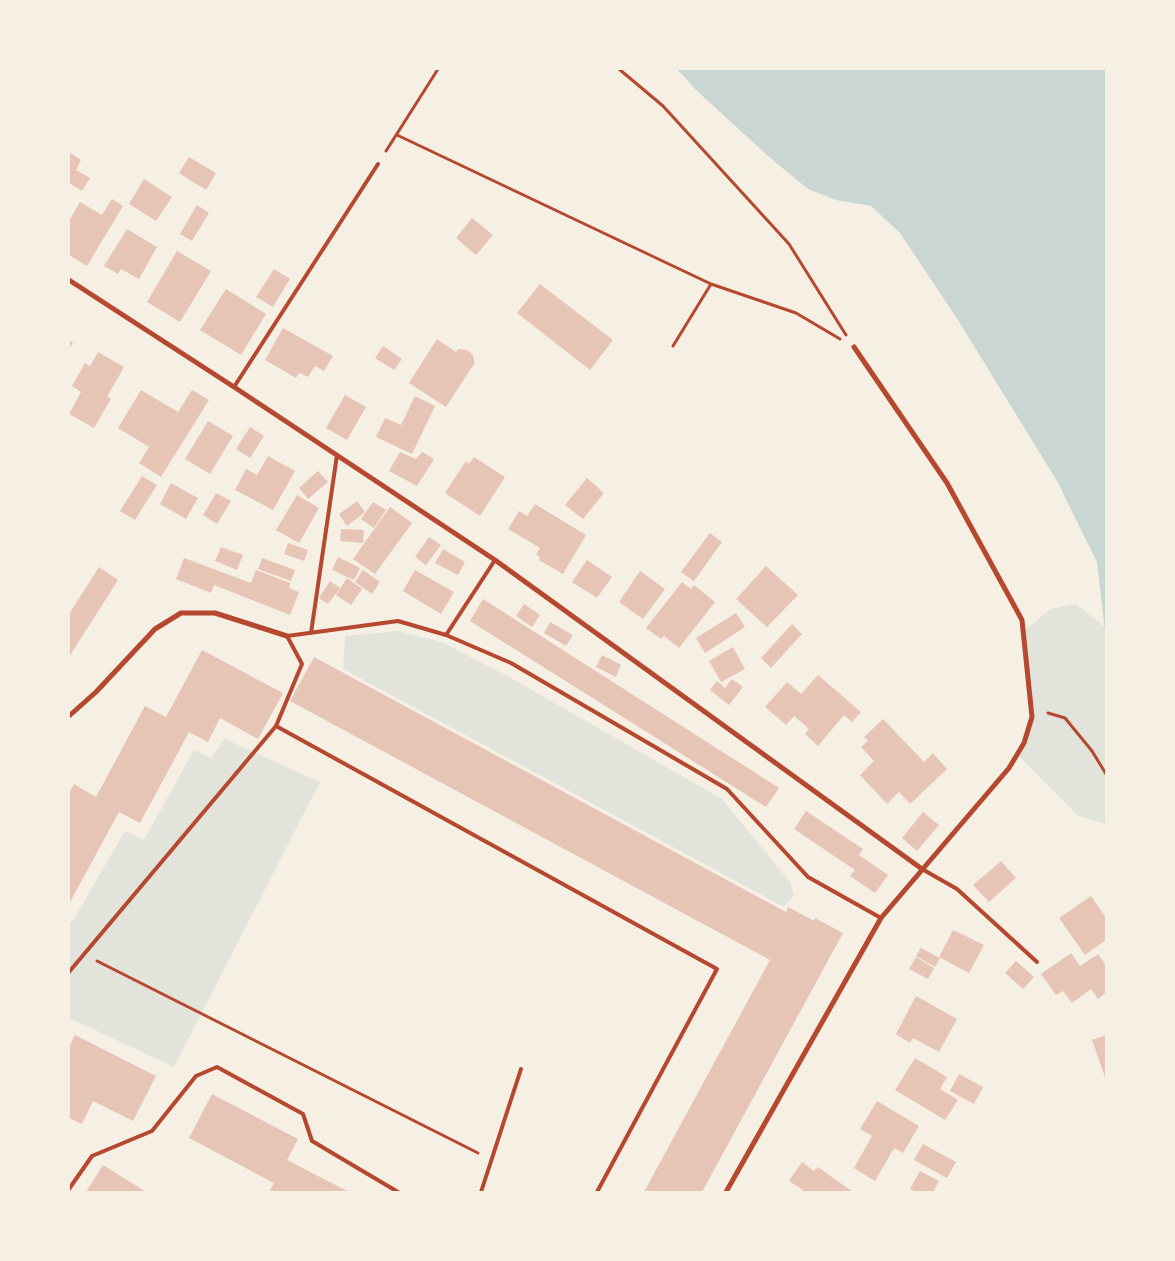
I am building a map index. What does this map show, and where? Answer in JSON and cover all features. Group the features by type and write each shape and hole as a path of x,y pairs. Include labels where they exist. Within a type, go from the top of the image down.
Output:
{"street":[{"path":"69,280 495,560 922,869"},
{"path":"726,1192 881,918 1009,768 1024,743 1032,717 1022,620 948,483 854,347"},
{"path":"69,716 96,692 156,629 181,613 215,613 287,636"}],"lane":[{"path":"234,387 378,164"},
{"path":"311,633 337,455"},
{"path":"446,635 495,560"},
{"path":"69,972 276,726 302,664 287,636 398,621 446,635 511,663 727,789 808,876 881,918"},
{"path":"276,726 717,969 597,1192"},
{"path":"922,869 956,889 1037,962"},
{"path":"69,1189 92,1156 152,1131 196,1076 217,1068 304,1114 312,1141 398,1192"},
{"path":"481,1192 521,1069"}],"path":[{"path":"378,164 438,69"},
{"path":"619,69 663,106 788,244 854,347"},
{"path":"397,135 711,284 796,313 854,347"},
{"path":"673,346 711,284"},
{"path":"1031,707 1065,718 1092,751 1106,774"},
{"path":"83,954 491,1159"}],"shaded area":[{"path":"677,69 1106,69 1106,640 1097,562 1057,481 958,320 900,233 871,206 836,200 808,189 768,156 696,90"},
{"path":"1076,604 1104,626 1106,640 1106,824 1078,816 1017,754 1032,717 1023,631 1051,609"},
{"path":"397,631 442,642 511,678 722,799 790,882 794,895 784,907 343,669 345,636"},
{"path":"225,739 320,782 174,1067 69,1018 69,921 72,922 125,831 144,840 194,750 211,758"}],"building":[{"path":"69,152 81,160 76,170 90,178 82,191 69,183"},
{"path":"189,157 216,173 206,190 179,173"},
{"path":"144,179 172,197 156,221 129,204"},
{"path":"112,199 123,206 87,266 69,255 69,221 80,202 102,215"},
{"path":"197,205 209,213 192,241 180,234"},
{"path":"472,218 493,235 476,255 456,238"},
{"path":"127,229 157,247 139,279 121,269 118,274 104,266"},
{"path":"177,251 211,271 180,322 147,302"},
{"path":"274,269 290,279 273,307 256,297"},
{"path":"540,284 613,340 590,370 517,313"},
{"path":"226,289 266,314 241,355 200,330"},
{"path":"283,328 333,356 324,371 315,366 308,377 299,373 296,378 265,360"},
{"path":"437,339 456,352 459,349 467,350 473,355 474,360 474,364 446,407 409,383"},
{"path":"69,340 73,342 69,350"},
{"path":"383,346 402,359 394,370 375,358"},
{"path":"98,352 124,367 107,397 111,399 94,428 69,414 81,392 72,386 85,363 90,366"},
{"path":"141,390 178,412 192,390 209,400 161,477 139,463 149,447 118,428"},
{"path":"345,395 366,407 347,440 326,428"},
{"path":"415,396 435,406 412,454 376,437 385,418 401,425"},
{"path":"208,421 233,436 210,474 185,459"},
{"path":"250,427 264,436 250,458 236,449"},
{"path":"400,452 416,459 422,452 434,459 417,486 389,471"},
{"path":"268,456 295,471 273,510 235,490 246,469 257,475"},
{"path":"474,457 505,477 480,516 445,493 466,461 469,464"},
{"path":"318,471 328,482 308,499 299,488"},
{"path":"142,476 157,485 135,520 120,511"},
{"path":"587,478 604,493 583,519 565,505"},
{"path":"171,483 198,498 186,519 160,504"},
{"path":"216,493 231,501 217,524 203,515"},
{"path":"297,495 319,508 299,543 276,530"},
{"path":"357,501 365,512 347,526 339,514"},
{"path":"373,502 386,510 374,528 361,519"},
{"path":"535,504 586,535 563,574 539,560 540,557 536,555 540,548 508,529 519,511 527,516"},
{"path":"390,507 412,523 375,574 353,559"},
{"path":"341,529 364,530 363,543 340,541"},
{"path":"710,533 722,542 694,581 681,572"},
{"path":"429,537 441,545 426,565 415,557"},
{"path":"288,543 308,550 304,561 284,554"},
{"path":"221,547 243,555 237,570 215,561"},
{"path":"443,549 465,562 458,575 435,563"},
{"path":"338,557 360,568 354,580 332,570"},
{"path":"184,558 251,583 256,570 290,583 289,588 299,592 290,615 214,585 211,593 176,579"},
{"path":"262,558 295,570 291,581 258,569"},
{"path":"587,560 612,577 597,598 572,582"},
{"path":"766,566 798,595 767,627 736,599"},
{"path":"99,567 118,580 69,657 69,614"},
{"path":"363,570 380,582 372,594 355,582"},
{"path":"415,570 454,592 441,614 403,591"},
{"path":"640,571 665,589 643,619 619,602"},
{"path":"347,578 362,589 351,605 336,595"},
{"path":"330,581 340,588 328,604 319,598"},
{"path":"682,582 691,589 694,585 715,602 679,648 664,636 661,639 646,628"},
{"path":"483,599 779,788 766,807 470,621"},
{"path":"524,604 540,615 532,627 516,616"},
{"path":"736,613 745,627 705,653 696,638"},
{"path":"550,622 573,635 566,646 544,633"},
{"path":"792,624 802,634 771,668 761,658"},
{"path":"733,647 745,669 721,682 709,661"},
{"path":"202,650 283,693 258,739 220,718 208,742 189,732 140,823 119,812 69,904 69,793 74,784 96,797 145,706 166,717"},
{"path":"602,655 621,665 616,677 596,667"},
{"path":"314,657 786,912 788,907 814,921 815,918 843,933 702,1192 644,1192 770,960 290,701"},
{"path":"818,675 861,712 852,722 844,715 818,746 805,734 809,729 794,716 786,725 765,707 787,682 801,694"},
{"path":"732,679 743,687 729,705 710,690 717,681 725,688"},
{"path":"883,719 924,762 933,753 947,769 910,804 899,792 887,804 860,775 874,761 861,747 868,741 864,737"},
{"path":"806,811 863,849 859,855 888,875 875,893 850,876 855,870 794,829"},
{"path":"923,812 939,825 917,851 902,838"},
{"path":"1001,861 1016,878 989,902 973,885"},
{"path":"1091,896 1106,918 1106,940 1085,955 1059,918"},
{"path":"953,930 984,945 969,973 939,957"},
{"path":"921,948 940,958 935,967 916,956"},
{"path":"1071,953 1080,966 1098,954 1106,965 1106,993 1098,999 1091,989 1072,1003 1063,991 1056,995 1041,974"},
{"path":"916,957 934,968 928,979 909,969"},
{"path":"1016,961 1034,977 1023,989 1005,973"},
{"path":"916,996 957,1019 939,1052 913,1038 910,1043 896,1034"},
{"path":"75,1035 156,1076 133,1121 93,1101 82,1124 69,1118 69,1047"},
{"path":"1106,1035 1106,1080 1092,1040"},
{"path":"915,1058 947,1077 940,1089 958,1100 945,1120 895,1090"},
{"path":"959,1074 983,1087 974,1104 950,1091"},
{"path":"212,1094 298,1139 287,1160 349,1192 269,1192 274,1183 189,1138"},
{"path":"877,1101 919,1126 903,1153 894,1148 875,1181 854,1168 872,1136 860,1129"},
{"path":"923,1144 956,1162 947,1178 914,1160"},
{"path":"802,1162 814,1171 818,1167 853,1192 801,1192 803,1190 789,1181"},
{"path":"103,1165 146,1192 86,1192"},
{"path":"920,1171 939,1181 933,1192 916,1192 910,1189"}]}
